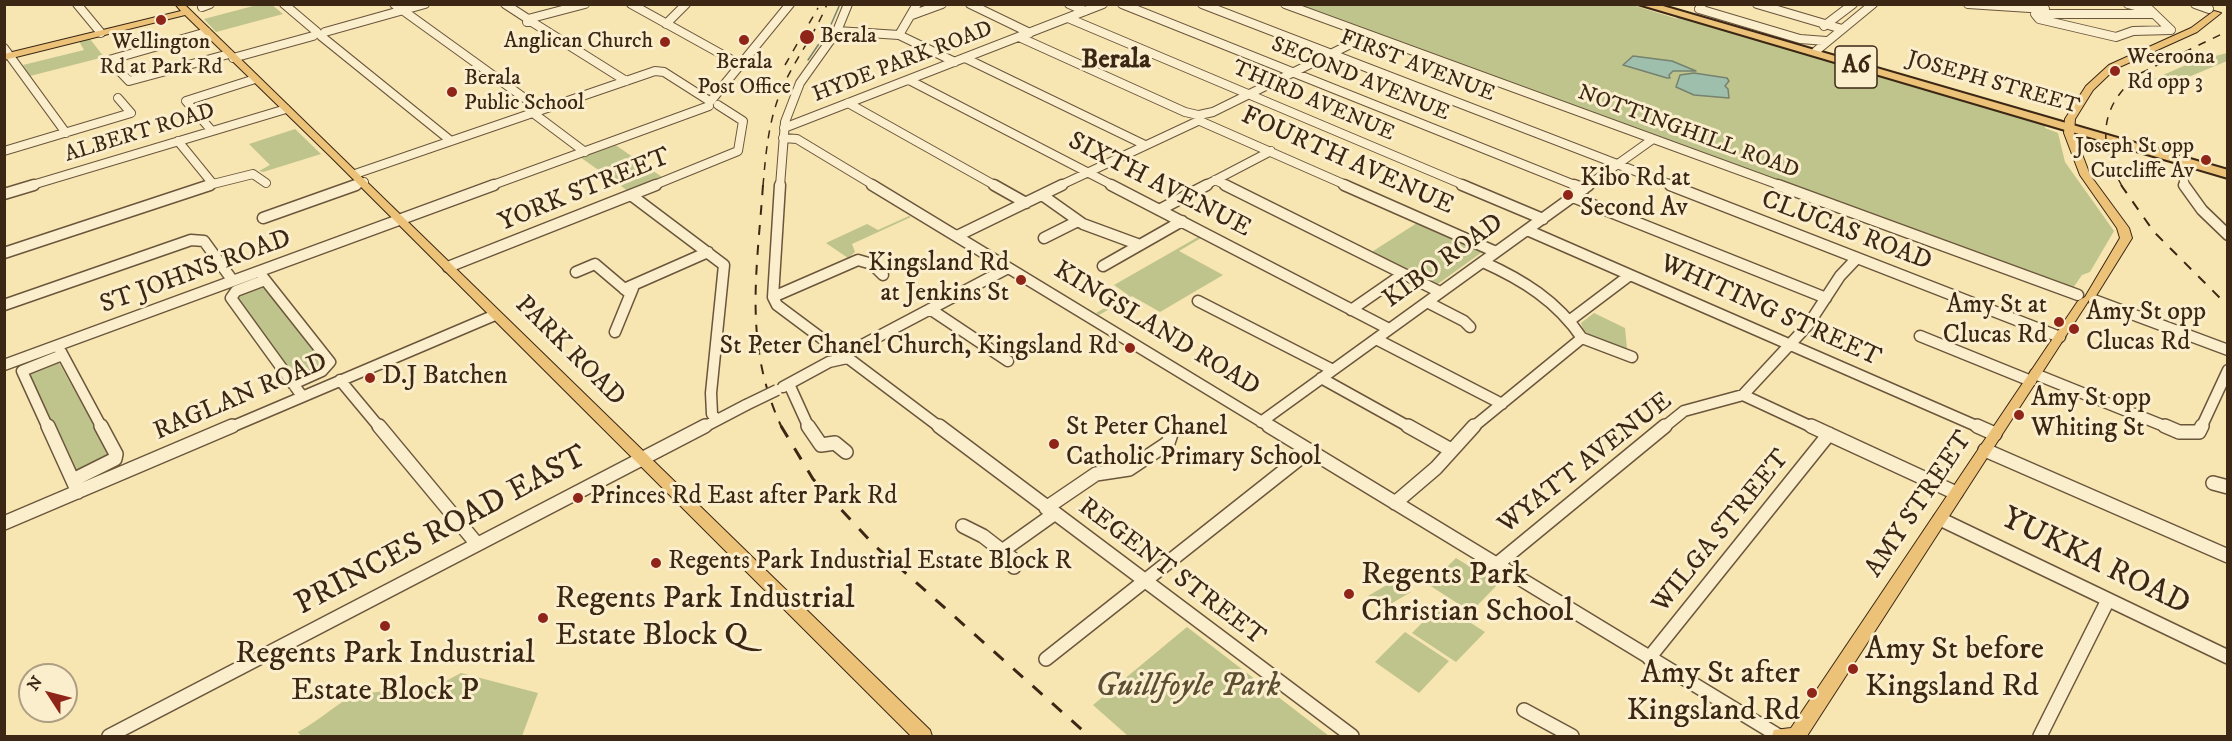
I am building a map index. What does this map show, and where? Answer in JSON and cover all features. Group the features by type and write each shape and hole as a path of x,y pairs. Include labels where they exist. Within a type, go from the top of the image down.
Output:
{"highway":[{"name":"JOSEPH STREET","path":"1643,4 2228,169"},
{"name":"JOSEPH STREET","path":"1658,4 1814,42 2070,125"},
{"name":"JOSEPH STREET","path":"2183,158 2228,174"}],"main road":[{"path":"6,54 101,33 183,8"},
{"name":"PARK ROAD","path":"183,8 359,178 923,736"},
{"path":"2070,125 2089,88 2104,73 2126,59 2194,30 2218,9"},
{"name":"AMY STREET","path":"1797,736 1806,719 2126,238 2122,228 2085,175 2070,125"},
{"path":"1780,736 1797,736"}],"street":[{"path":"77,4 101,33"},
{"path":"202,7 210,4"},
{"path":"284,4 451,141"},
{"path":"394,4 537,112 585,152"},
{"path":"207,32 109,60 125,80 129,81 319,34 425,4"},
{"path":"505,4 626,81"},
{"path":"532,20 585,4"},
{"path":"631,4 732,62 741,64"},
{"path":"666,24 686,4"},
{"path":"263,218 451,141 626,81 663,71 714,101 790,4"},
{"path":"849,4 837,31 800,83 783,133 775,301 858,260 865,260 881,270 883,275"},
{"path":"899,35 917,4"},
{"path":"912,15 942,4"},
{"path":"970,4 1030,33"},
{"path":"1069,4 1086,11"},
{"name":"HYDE PARK ROAD","path":"783,133 848,104 1103,4"},
{"name":"SECOND AVENUE","path":"1122,4 1584,189"},
{"name":"FIRST AVENUE","path":"1202,4 1619,164"},
{"name":"NOTTINGHILL ROAD","path":"1285,4 2228,350"},
{"path":"1702,4 1698,7 1699,9 1814,42 1842,29 1873,4"},
{"path":"1756,4 1842,29"},
{"path":"1838,4 1851,6"},
{"path":"1968,4 2045,9"},
{"path":"2128,4 2148,9 2171,30 2133,32 2116,37 2039,19 2035,14 2148,9"},
{"path":"2195,4 2218,9"},
{"path":"1814,42 1826,24 1851,6"},
{"name":"THIRD AVENUE","path":"1068,18 1543,219"},
{"path":"837,31 899,35 955,62"},
{"path":"957,236 1369,35"},
{"name":"FOURTH AVENUE","path":"1018,38 1496,252"},
{"path":"6,54 66,133"},
{"path":"965,58 1145,145"},
{"path":"212,131 186,101 255,79"},
{"name":"SIXTH AVENUE","path":"909,80 1389,329"},
{"path":"4,151 131,113 118,98"},
{"name":"ST JOHNS ROAD","path":"4,365 60,350 233,281 262,276 401,220 585,152 714,101"},
{"name":"YORK STREET","path":"448,267 737,152 743,121 714,101"},
{"path":"848,104 1026,203"},
{"name":"ALBERT ROAD","path":"4,194 286,109"},
{"name":"KINGSLAND ROAD","path":"783,133 957,236 1780,736"},
{"name":"KIBO ROAD","path":"1261,422 1653,139"},
{"path":"178,141 213,184"},
{"path":"1159,210 1271,151"},
{"path":"2183,158 2183,178 2187,191 2228,235"},
{"name":"CLUCAS ROAD","path":"1619,164 2060,337"},
{"path":"4,253 213,184 253,174 266,183"},
{"path":"1215,180 1440,292"},
{"path":"631,195 725,267 711,393 712,414 717,420"},
{"path":"1042,195 1078,220 1140,245"},
{"path":"1573,197 1826,298"},
{"path":"2210,218 2228,219"},
{"path":"1044,238 1078,220"},
{"path":"1103,266 1182,221"},
{"name":"WHITING STREET","path":"1527,230 1995,434"},
{"path":"4,305 191,240 204,241 233,281"},
{"path":"615,332 630,289 708,252"},
{"path":"1857,258 1842,273 1812,321 1743,395 1956,493"},
{"path":"1483,262 1529,284 1569,321 1582,338 1622,351 1632,357"},
{"path":"576,272 596,264 630,289"},
{"name":"PRINCES ROAD EAST","path":"109,736 1008,268"},
{"path":"1351,310 1403,274"},
{"path":"1569,321 1630,275"},
{"path":"293,384 322,371 330,363 262,276 237,291 231,298 293,384 303,396"},
{"name":"REGENT STREET","path":"775,301 1050,511 1352,736"},
{"path":"1198,301 1333,370"},
{"path":"1427,302 1464,321 1470,327"},
{"path":"930,309 1008,361"},
{"name":"RAGLAN ROAD","path":"4,523 495,315"},
{"path":"1920,336 2178,432 2193,434 2199,432 2228,370"},
{"path":"1395,502 1436,468 1466,433 1582,338"},
{"path":"1376,339 1502,404"},
{"path":"74,480 106,465 115,459 116,454 60,350 22,370 78,492"},
{"path":"1321,378 1451,450"},
{"path":"340,380 477,544"},
{"path":"789,384 809,428 821,445 835,443 846,452"},
{"name":"WYATT AVENUE","path":"1497,565 1684,411 1743,395"},
{"path":"1002,551 1096,474 1123,471 1136,465 1168,443 1171,434"},
{"name":"WILGA STREET","path":"1649,658 1829,434"},
{"path":"1985,450 2228,556"},
{"path":"1046,659 1309,451"},
{"path":"2213,483 2228,487"},
{"name":"YUKKA ROAD","path":"1940,519 2228,657"},
{"path":"963,526 975,530 1014,560 1014,567"},
{"path":"2040,736 2108,600"},
{"path":"1524,710 1572,736"}],"green space":[{"path":"1629,4 1678,19 1675,17 1678,16 2045,122 2045,128 2058,133 2065,162 2114,231 2090,272 2082,275 2073,288 1295,5"},
{"path":"257,5 272,5 283,14 216,32 204,19"},
{"path":"90,39 104,57 30,76 23,65 84,50 79,41"},
{"path":"2227,53 2227,61 2174,83 2154,79 2195,61"},
{"path":"295,129 321,154 263,172 259,171 270,165 249,144"},
{"path":"614,144 662,177 628,191 580,157"},
{"path":"911,217 852,244 855,252 848,258 826,243 867,224 878,230"},
{"path":"1417,223 1482,252 1435,286 1370,253"},
{"path":"1198,237 1201,238 1179,251 1223,275 1160,312 1132,296 1099,315 1096,313 1128,295 1114,285"},
{"path":"263,285 325,363 318,371 297,380 236,297 239,293"},
{"path":"1594,313 1625,328 1627,349 1588,334 1581,323"},
{"path":"58,361 111,456 74,473 27,371"},
{"path":"1456,558 1498,584 1471,612 1429,585"},
{"path":"1397,579 1411,592 1382,609 1368,596"},
{"path":"1441,604 1485,632 1456,662 1412,633"},
{"name":"Guillfoyle Park","path":"1187,627 1329,736 1128,736 1093,705"},
{"path":"1405,632 1449,661 1419,693 1375,662"},
{"path":"461,673 538,693 522,736 301,736 298,732 363,690 369,693 424,686 433,688"}],"shaded area":[{"path":"1633,56 1672,61 1696,71 1673,71 1669,75 1670,78 1667,78 1623,65"},
{"path":"1694,73 1727,78 1729,81 1725,86 1728,89 1729,98 1694,95 1676,87 1680,75"}],"waterway":[{"path":"808,60 829,29 840,4"}],"railway":[{"path":"763,186 765,159 775,107 790,72 827,4"},
{"path":"785,65 818,8"},
{"path":"2122,186 2114,170 2106,139 2106,125 2117,98 2141,73 2228,31"},
{"path":"763,185 756,278 757,338 770,397 782,427"},
{"path":"2121,185 2154,232 2228,306"},
{"path":"782,427 813,479 874,545 1089,736"}],"place":[{"name":"Wellington Rd at Park Rd","path":"161,20"},
{"name":"Berala","path":"807,37"},
{"name":"Berala Post Office","path":"744,40"},
{"name":"Anglican Church","path":"665,42"},
{"name":"Weeroona Rd opp 3","path":"2115,71"},
{"name":"Berala Public School","path":"452,92"},
{"name":"Joseph St opp Cutcliffe Av","path":"2206,160"},
{"name":"Kibo Rd at Second Av","path":"1568,195"},
{"name":"Kingsland Rd at Jenkins St","path":"1021,280"},
{"name":"Amy St at Clucas Rd","path":"2059,322"},
{"name":"Amy St opp Clucas Rd","path":"2074,329"},
{"name":"St Peter Chanel Church, Kingsland Rd","path":"1130,348"},
{"name":"D.J Batchen","path":"370,378"},
{"name":"Amy St opp Whiting St","path":"2019,415"},
{"name":"St Peter Chanel Catholic Primary School","path":"1054,444"},
{"name":"Princes Rd East after Park Rd","path":"578,498"},
{"name":"Regents Park Industrial Estate Block R","path":"656,563"},
{"name":"Regents Park Christian School","path":"1349,594"},
{"name":"Regents Park Industrial Estate Block Q","path":"543,618"},
{"name":"Regents Park Industrial Estate Block P","path":"385,626"},
{"name":"Amy St before Kingsland Rd","path":"1853,669"},
{"name":"Amy St after Kingsland Rd","path":"1812,693"}],"district":[{"name":"Berala","path":"1116,61"}]}
